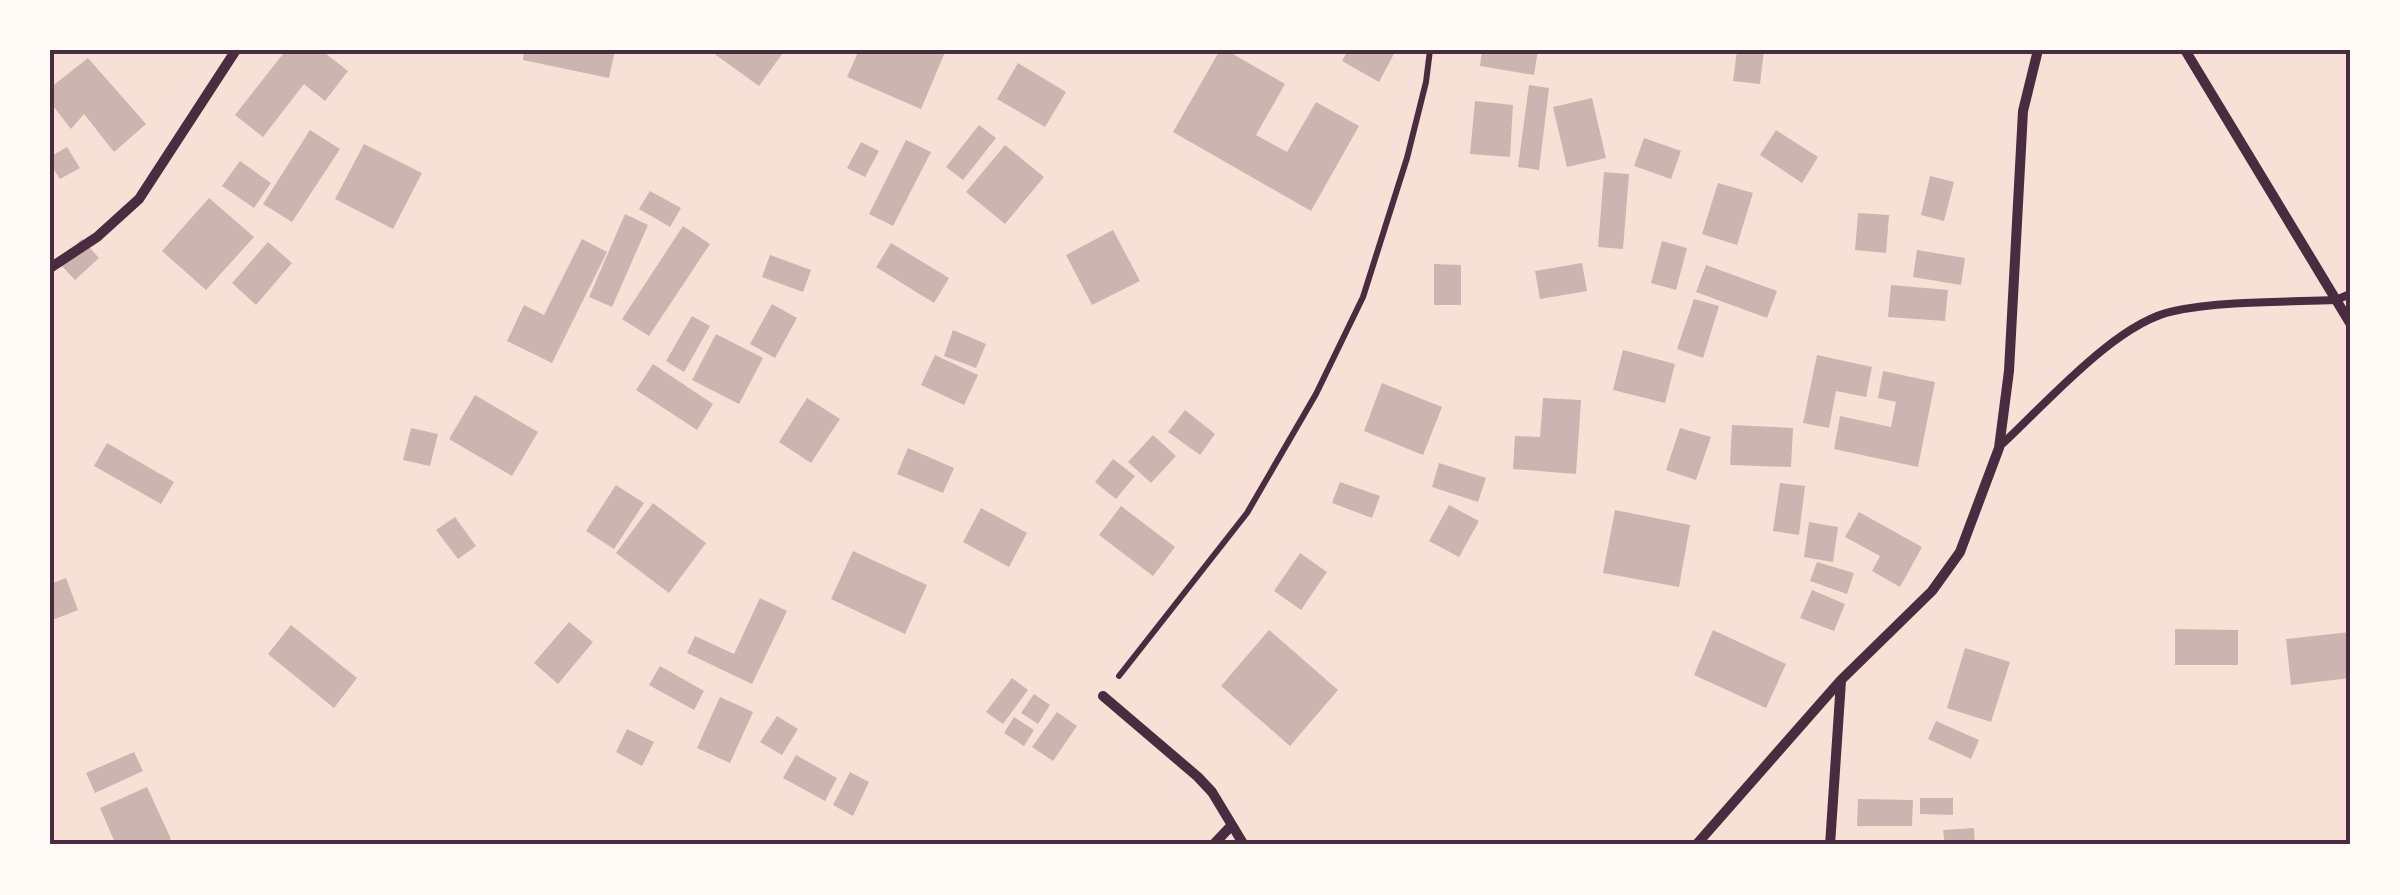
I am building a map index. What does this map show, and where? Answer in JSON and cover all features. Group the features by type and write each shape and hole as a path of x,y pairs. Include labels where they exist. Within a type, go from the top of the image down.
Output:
{"street":[{"path":"50,268 97,237 139,199 236,50"},
{"path":"1696,845 1841,680 1932,591 1960,552 1999,448 2010,371 2023,111 2038,50"},
{"path":"2184,50 2350,323"},
{"path":"1830,845 1841,680"},
{"path":"1102,696 1198,777 1212,792 1244,845"},
{"path":"1213,845 1231,826"}],"lane":[{"path":"1999,448 2110,344 2142,324 2173,311 2336,300 2350,294"}],"path":[{"path":"1102,696 1247,514 1316,394 1363,296 1407,158 1430,50"}],"building":[{"path":"286,50 321,50 348,71 325,101 304,84 263,137 235,115"},
{"path":"524,50 615,50 609,78 523,60"},
{"path":"709,50 785,50 759,86"},
{"path":"859,50 946,50 921,109 847,77"},
{"path":"1220,50 1285,84 1256,135 1287,152 1316,102 1359,126 1311,211 1173,132"},
{"path":"1348,50 1396,50 1379,82 1342,61"},
{"path":"1482,50 1538,50 1534,75 1480,66"},
{"path":"1737,50 1764,50 1760,84 1733,81"},
{"path":"88,58 146,124 114,152 84,114 71,129 50,102 50,88"},
{"path":"1018,63 1066,92 1045,127 997,99"},
{"path":"1529,85 1549,88 1539,170 1518,167"},
{"path":"1592,98 1606,158 1567,167 1553,107"},
{"path":"1475,101 1513,105 1510,157 1470,154"},
{"path":"979,125 996,138 963,180 946,167"},
{"path":"310,130 340,149 292,222 263,204"},
{"path":"1776,130 1818,157 1802,183 1760,155"},
{"path":"1644,138 1681,151 1671,179 1634,166"},
{"path":"906,140 931,152 893,226 869,214"},
{"path":"861,142 879,151 865,177 847,168"},
{"path":"364,144 422,173 393,229 335,199"},
{"path":"1005,145 1044,177 1005,224 966,192"},
{"path":"67,147 80,168 60,179 50,157"},
{"path":"240,161 271,183 254,208 222,186"},
{"path":"1604,172 1629,174 1623,249 1598,247"},
{"path":"1930,176 1954,182 1944,221 1921,215"},
{"path":"1718,183 1753,193 1737,245 1702,234"},
{"path":"650,191 681,208 670,227 639,209"},
{"path":"209,198 254,237 206,290 162,251"},
{"path":"1858,213 1889,215 1886,253 1855,250"},
{"path":"625,214 648,225 612,307 589,297"},
{"path":"683,226 710,244 649,336 622,319"},
{"path":"1113,230 1140,281 1092,305 1066,255"},
{"path":"82,239 99,258 75,280 58,262"},
{"path":"582,239 607,252 552,363 507,341 524,305 544,315"},
{"path":"1662,241 1687,248 1676,290 1651,283"},
{"path":"268,242 292,263 256,305 232,283"},
{"path":"891,243 949,278 934,303 876,267"},
{"path":"1917,250 1965,258 1961,285 1913,277"},
{"path":"770,255 811,270 803,292 762,277"},
{"path":"1582,263 1587,291 1540,299 1535,271"},
{"path":"1434,264 1461,265 1461,305 1434,305"},
{"path":"1706,265 1777,291 1767,318 1696,292"},
{"path":"1891,285 1948,290 1945,321 1888,317"},
{"path":"1694,299 1719,306 1703,358 1677,349"},
{"path":"772,304 797,318 775,358 750,344"},
{"path":"692,316 710,326 684,372 666,361"},
{"path":"953,330 986,344 976,368 944,356"},
{"path":"716,334 763,358 739,404 692,380"},
{"path":"1623,350 1675,364 1665,403 1613,390"},
{"path":"935,355 978,375 964,405 921,385"},
{"path":"1817,355 1872,367 1866,397 1836,391 1829,428 1803,423"},
{"path":"653,364 713,404 697,430 636,390"},
{"path":"1883,371 1935,382 1918,467 1834,449 1840,416 1891,427 1896,402 1878,398"},
{"path":"1382,383 1442,407 1423,455 1364,431"},
{"path":"475,395 538,432 512,476 449,439"},
{"path":"807,398 840,419 811,463 779,442"},
{"path":"1543,398 1581,400 1576,474 1513,469 1515,436 1540,437"},
{"path":"1185,410 1215,434 1200,455 1168,432"},
{"path":"1732,425 1793,428 1791,467 1730,465"},
{"path":"411,428 438,434 430,466 403,460"},
{"path":"1680,428 1711,437 1696,480 1666,470"},
{"path":"1153,435 1176,456 1151,483 1128,462"},
{"path":"107,443 174,482 161,504 94,466"},
{"path":"908,448 954,468 943,493 897,474"},
{"path":"1113,459 1135,476 1116,499 1095,482"},
{"path":"1439,463 1486,478 1478,502 1432,487"},
{"path":"1340,482 1380,496 1372,518 1332,503"},
{"path":"1780,483 1805,486 1799,535 1773,531"},
{"path":"616,485 644,503 614,549 586,531"},
{"path":"653,503 706,543 669,593 616,553"},
{"path":"1449,505 1479,521 1459,557 1429,541"},
{"path":"1121,506 1175,547 1153,576 1099,535"},
{"path":"981,508 1027,533 1009,567 963,542"},
{"path":"1615,510 1690,525 1679,587 1603,573"},
{"path":"1859,512 1922,547 1900,587 1872,571 1880,556 1845,537"},
{"path":"455,517 476,546 458,559 436,530"},
{"path":"1809,522 1838,527 1833,562 1804,557"},
{"path":"853,551 927,585 905,634 831,599"},
{"path":"1300,553 1327,572 1301,610 1274,591"},
{"path":"1817,562 1854,573 1847,594 1810,581"},
{"path":"66,578 78,610 50,621 50,584"},
{"path":"1812,590 1845,604 1834,631 1800,618"},
{"path":"760,598 787,611 752,684 687,653 695,636 734,654"},
{"path":"569,622 593,642 558,684 534,663"},
{"path":"291,625 357,678 334,708 268,654"},
{"path":"2175,629 2238,630 2238,665 2175,665"},
{"path":"1269,630 1338,690 1290,746 1221,686"},
{"path":"1713,630 1786,664 1766,708 1694,675"},
{"path":"2350,632 2350,678 2291,685 2286,639"},
{"path":"1965,648 2010,662 1991,722 1947,708"},
{"path":"660,666 704,691 694,710 649,685"},
{"path":"1012,678 1028,690 1003,724 986,712"},
{"path":"1034,694 1050,705 1038,724 1021,713"},
{"path":"720,697 753,712 730,763 697,748"},
{"path":"1057,712 1077,726 1053,761 1032,747"},
{"path":"777,716 798,729 782,755 760,742"},
{"path":"1014,717 1034,730 1024,746 1004,733"},
{"path":"1936,721 1979,740 1971,759 1928,739"},
{"path":"627,729 654,742 642,766 616,752"},
{"path":"134,752 143,771 95,793 86,773"},
{"path":"796,755 837,778 825,801 783,778"},
{"path":"850,772 869,782 853,816 833,805"},
{"path":"147,787 171,839 157,845 116,845 100,808"},
{"path":"1920,798 1953,798 1953,815 1920,814"},
{"path":"1858,799 1913,800 1912,826 1857,826"},
{"path":"1974,828 1975,845 1945,845 1943,830"}]}
